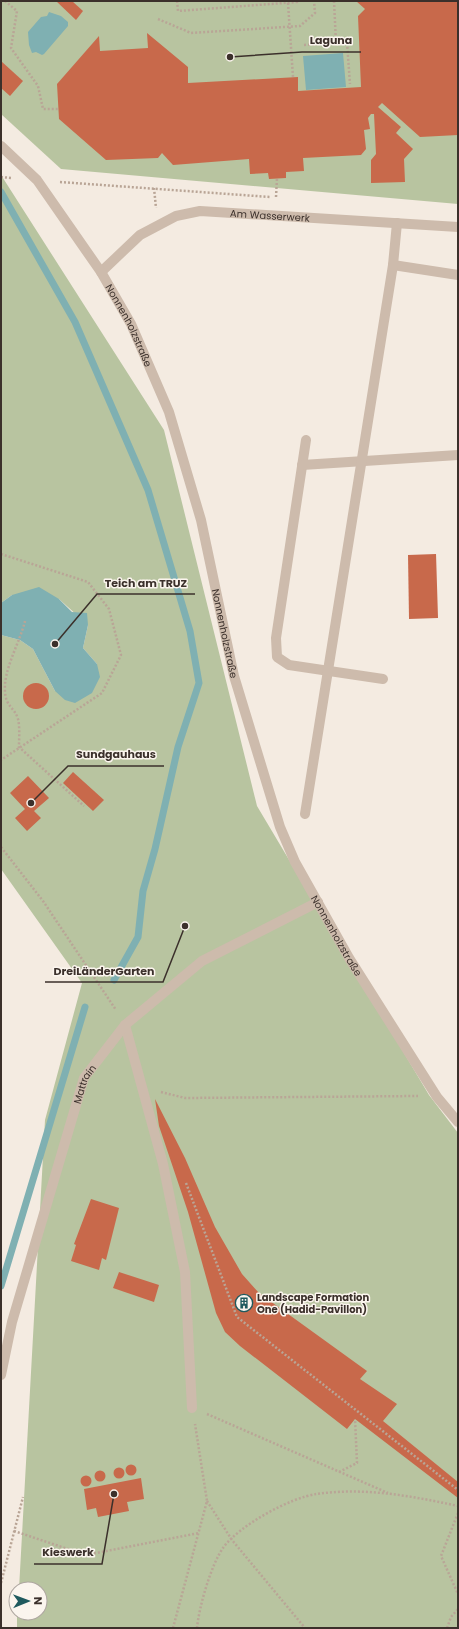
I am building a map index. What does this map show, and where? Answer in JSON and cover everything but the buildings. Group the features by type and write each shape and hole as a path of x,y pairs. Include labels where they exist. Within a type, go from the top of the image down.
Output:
{"street":[{"name":"Nonnenholzstraße","path":"1,146 37,180 101,272 131,324 169,412 201,520 234,676 280,826 295,862 349,958 437,1097 458,1122"},
{"name":"Am Wasserwerk","path":"101,272 140,236 176,216 200,210 458,227"},
{"path":"305,814 393,265 397,223"},
{"path":"393,265 458,276"},
{"path":"306,440 276,638 277,657 289,665 383,679"},
{"path":"302,465 458,455"},
{"name":"Mattrain","path":"1,1375 12,1322 84,1078 125,1025 202,961 318,902"},
{"path":"125,1025 163,1164 185,1272 192,1408"}],"path":[{"path":"5,1 17,11 11,48 38,86 43,109 58,108"},
{"path":"177,1 178,11 288,3 297,1"},
{"path":"158,19 191,33 300,26 315,13 314,1"},
{"path":"334,1 336,43"},
{"path":"288,3 293,77"},
{"path":"304,45 348,42 350,84"},
{"path":"276,197 277,178"},
{"path":"37,180 283,197"},
{"path":"1,554 88,582 109,609 121,655 102,693 1,760"},
{"path":"25,621 20,640 11,656 4,690 6,704 18,718 20,747 84,806"},
{"path":"1,847 42,901 125,1025"},
{"path":"143,1088 185,1098 366,1095 437,1097"},
{"path":"185,1182 237,1317 458,1490"},
{"path":"192,1408 389,1494"},
{"path":"172,1628 207,1501 192,1408"},
{"path":"339,1472 357,1463 355,1419"},
{"path":"197,1628 206,1588 224,1548 245,1528 285,1503 315,1494 340,1492 400,1494 458,1506"},
{"path":"1,1583 23,1498"},
{"path":"207,1501 232,1540 305,1628"},
{"path":"458,1513 441,1556 458,1594"},
{"path":"14,1531 86,1555 199,1533"},
{"path":"447,1628 451,1617 458,1609"}],"green space":[{"path":"1,1 458,1 458,204 61,169 1,114"},
{"path":"1,175 164,430 257,806 429,1095 458,1133 458,1628 17,1628 17,1621 48,1621 48,1581 19,1581 45,1120 82,983 1,869 1,635 20,640 33,649 55,691 97,664 83,648 88,625 59,599 12,595 1,603"}],"water":[{"path":"49,12 61,16 68,22 68,26 44,54 42,55 36,52 32,53 29,45 28,32 41,17 47,16"},
{"path":"343,53 346,87 306,90 303,56"},
{"path":"39,587 59,599 72,612 87,613 88,625 83,648 97,664 100,677 92,693 75,703 65,700 55,691 33,649 20,640 1,635 1,603 12,595"}],"waterway":[{"path":"1,192 75,322 148,490 190,631 199,683 178,747 155,849 143,891 138,937 114,980"},
{"path":"1,1286 85,1007"}],"place":[{"name":"Laguna","path":"230,57"},
{"name":"Teich am TRUZ","path":"55,644"},
{"name":"Sundgauhaus","path":"31,803"},
{"name":"DreiLänderGarten","path":"185,926"},
{"name":"Landscape Formation One (Hadid-Pavillon)","path":"244,1303"},
{"name":"Kieswerk","path":"114,1494"}]}
